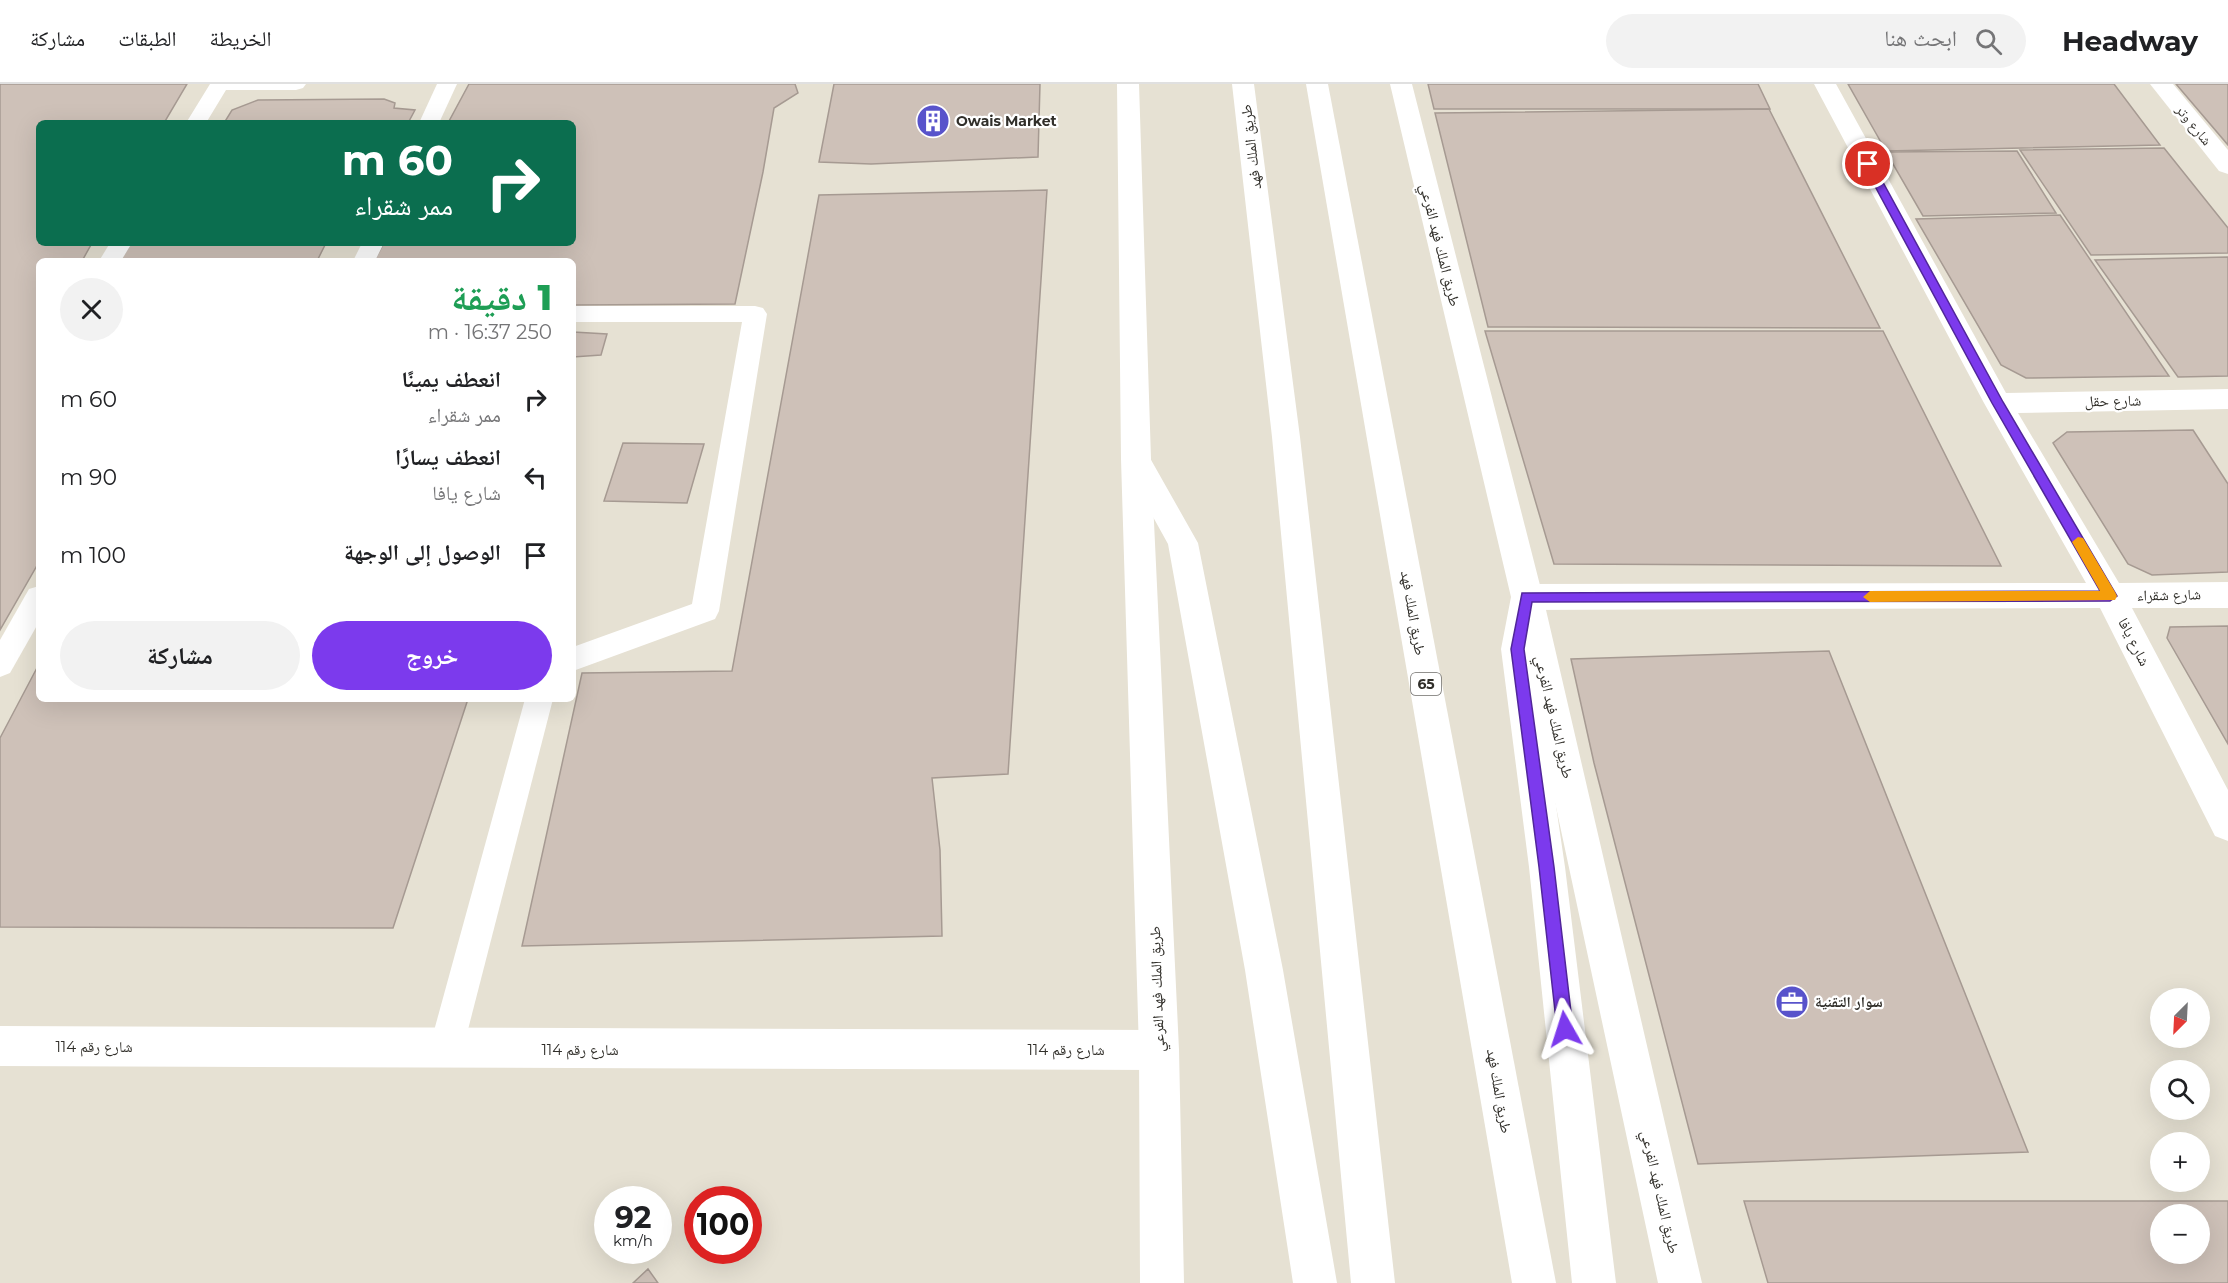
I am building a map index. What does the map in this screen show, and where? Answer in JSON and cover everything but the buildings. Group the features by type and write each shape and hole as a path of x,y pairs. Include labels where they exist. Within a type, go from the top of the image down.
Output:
{"main road":[{"name":"طريق الملك فهد الفرعي","path":"1128,84 1137,459 1159,1050 1162,1283"},
{"name":"طريق الملك فهد","path":"1243,84 1286,437 1372,1283"},
{"name":"طريق الملك فهد","path":"1317,84 1534,1283"},
{"name":"طريق الملك فهد الفرعي","path":"1401,84 1527,597 1680,1283"},
{"name":"شارع يافا","path":"1825,84 1998,403 2110,596 2228,825"},
{"name":"شارع وتر","path":"2161,84 2228,166"},
{"name":"شارع حقل","path":"1998,403 2228,399"},
{"path":"1137,459 1183,543 1264,970 1315,1283"},
{"name":"شارع شقراء","path":"1527,597 2228,595"},
{"path":"1527,597 1518,649 1547,867 1594,1283"},
{"name":"شارع رقم 114","path":"0,1046 1159,1050"}],"lane":[{"path":"198,120 220,84 296,84"},
{"path":"430,120 447,84"},
{"path":"576,314 755,314 705,611 576,658"},
{"path":"0,665 36,602"},
{"path":"446,1049 538,702"}],"slow traffic":[{"path":"1870,597 2110,596 2078,542"}],"place":[{"name":"Owais Market","path":"933,121"},
{"name":"سوار التقنية","path":"1792,1002"}],"route":[{"path":"1565,1029 1547,867 1518,649 1527,597 2110,596 1998,403 1868,164"}]}
